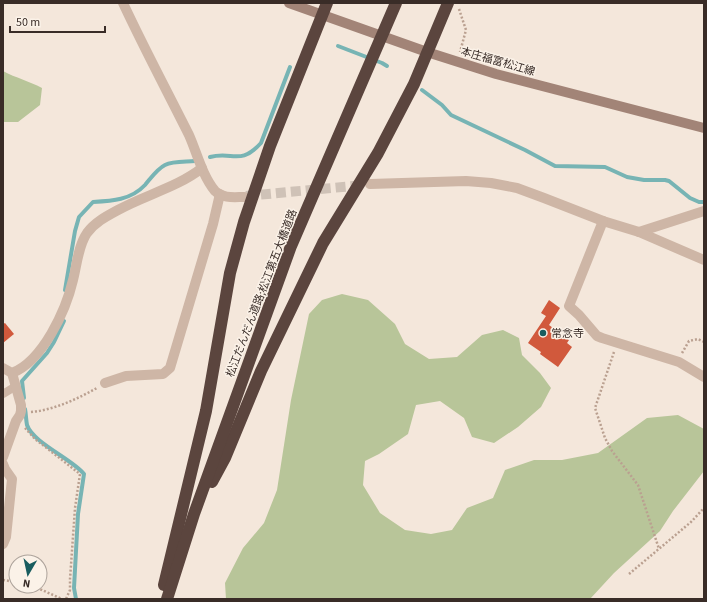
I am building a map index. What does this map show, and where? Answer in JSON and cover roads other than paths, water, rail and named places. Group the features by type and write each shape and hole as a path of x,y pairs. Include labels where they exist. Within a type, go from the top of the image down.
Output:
{"highway":[{"path":"160,599 206,411 232,266 244,222 270,146 327,3"},
{"name":"松江だんだん道路;松江第五大橋道路","path":"167,599 194,514 291,246 396,3"},
{"path":"194,514 225,458 261,371 323,243 378,153 414,84 448,3"}],"main road":[{"name":"本庄福富松江線","path":"289,3 427,52 496,74 704,128"}],"street":[{"path":"123,3 145,50 184,124 202,168 215,190 220,194 229,197 244,196"},
{"path":"3,457 20,414 21,405 16,386 7,371 21,369 42,349 50,336 68,295 83,241 91,228 110,214 187,178 202,168"},
{"path":"370,184 466,181 492,183 517,188 603,222 639,232 704,260"},
{"path":"105,384 126,376 163,374 170,368 213,224 220,194"},
{"path":"639,232 704,211"},
{"path":"603,222 569,306 597,336 617,344 676,361 704,377"},
{"path":"3,464 5,470 12,479 6,538 3,544"}],"lane":[{"path":"3,394 16,386"}],"waterway":[{"path":"338,46 387,66"},
{"path":"210,157 242,156 254,150 261,143 290,67"},
{"path":"422,90 442,105 451,115 555,166 605,167 627,177 644,180 665,180 669,181 690,198 699,202 704,202"},
{"path":"65,290 75,231 79,217 93,202 127,197 140,190 157,171 165,165 176,162 195,161"},
{"path":"24,398 22,381 47,353 64,321"},
{"path":"25,409 27,425 31,432 84,474 78,514 74,588 76,599"}],"tunnel":[{"path":"246,196 364,185"}],"place":[{"name":"常念寺","path":"543,333"}]}
